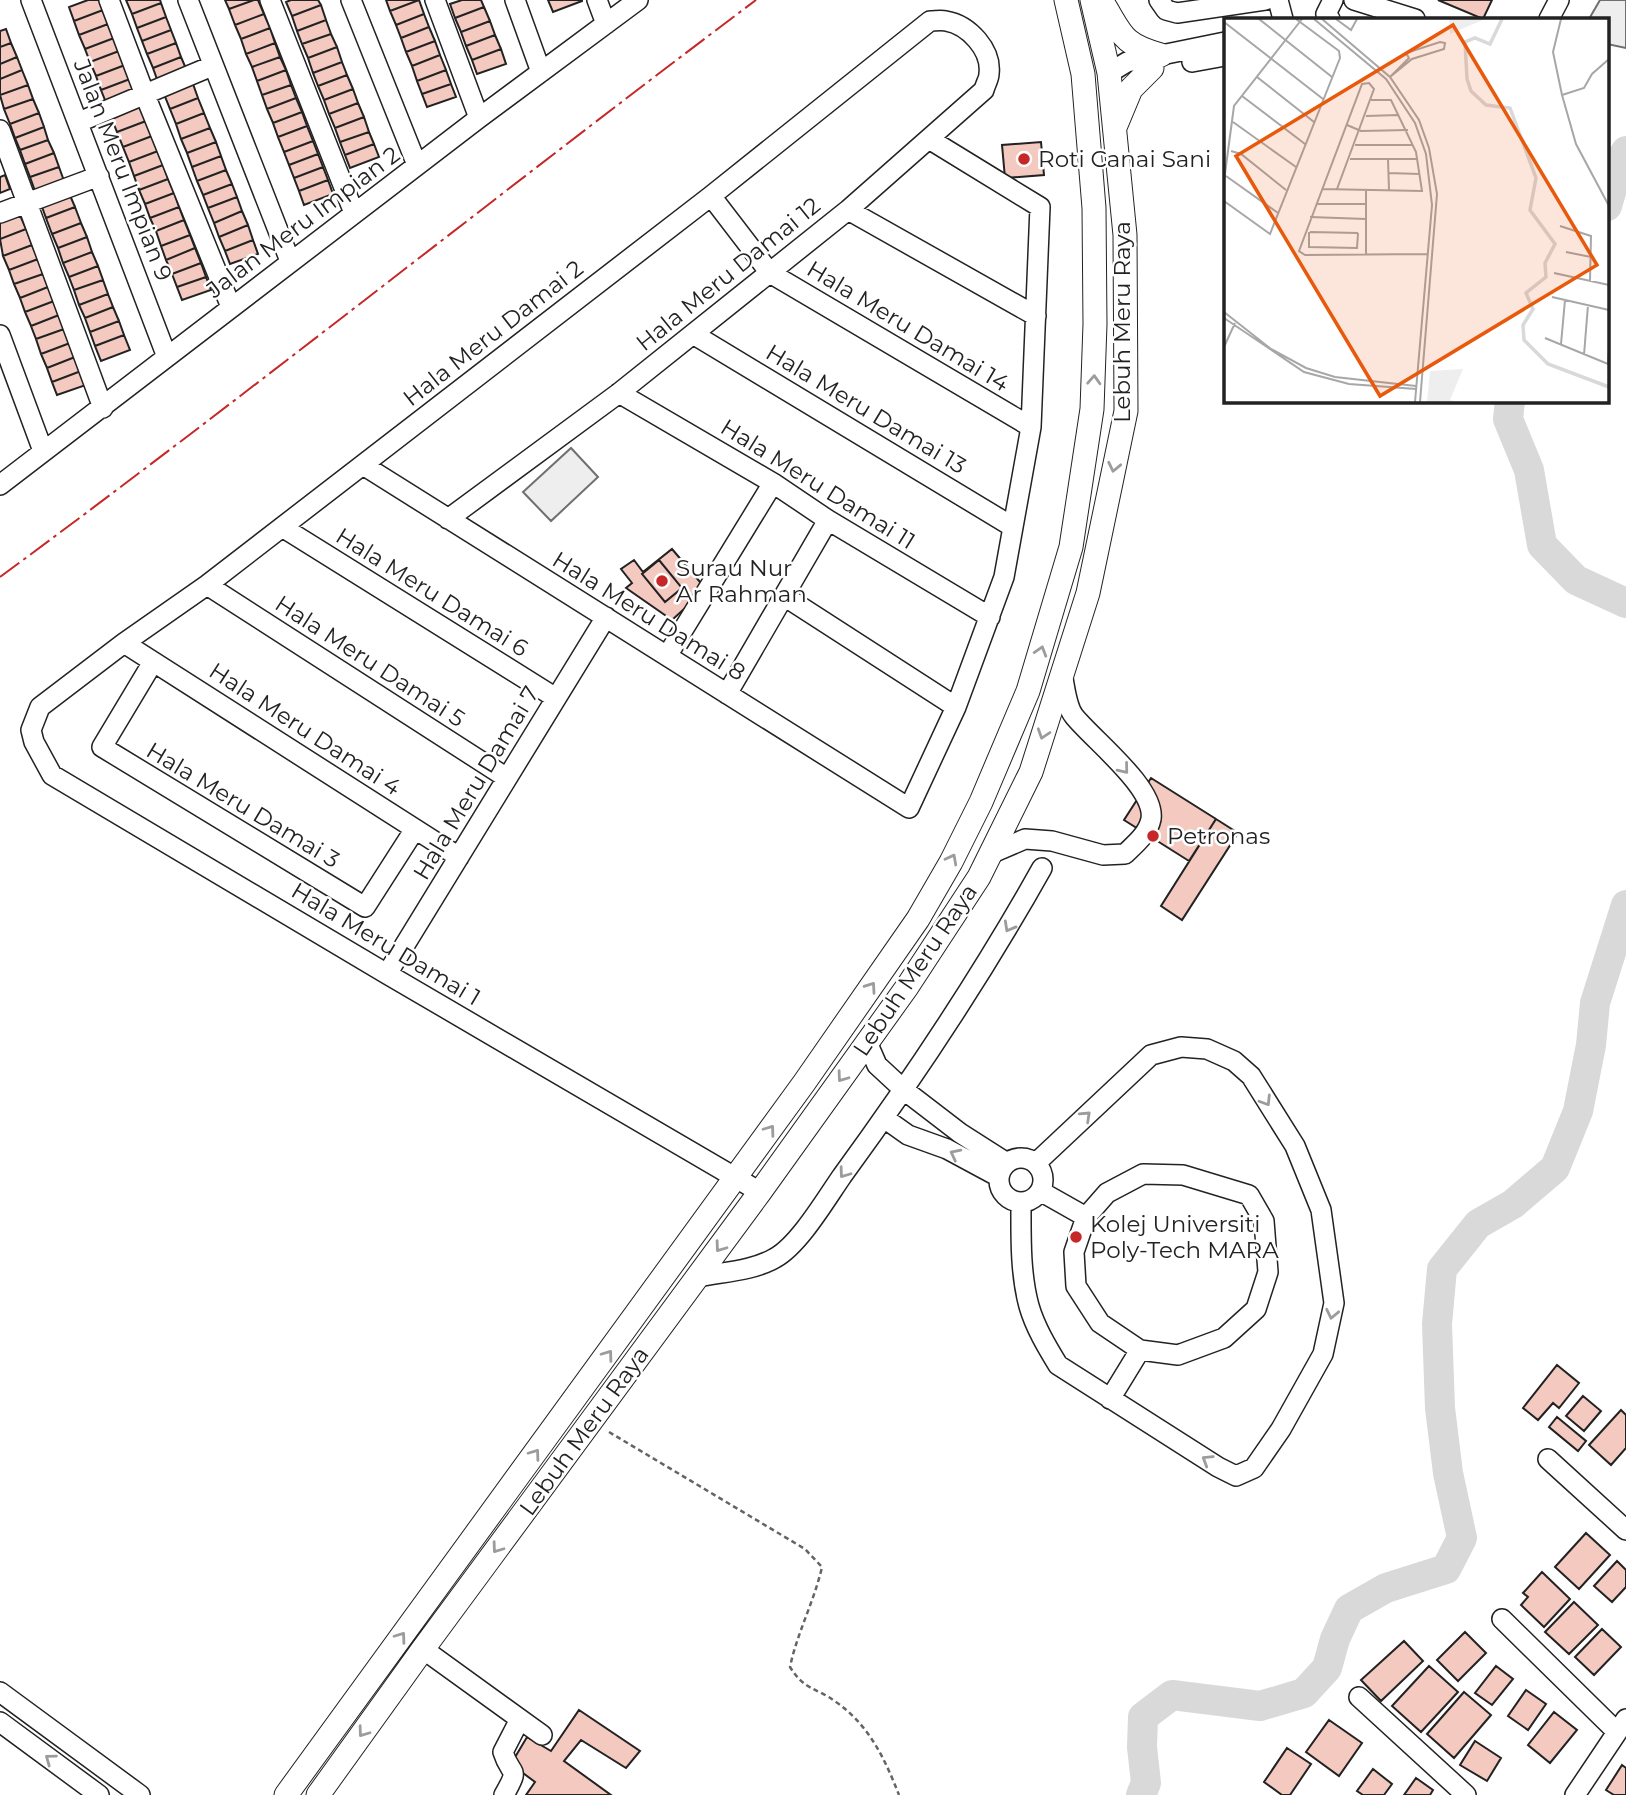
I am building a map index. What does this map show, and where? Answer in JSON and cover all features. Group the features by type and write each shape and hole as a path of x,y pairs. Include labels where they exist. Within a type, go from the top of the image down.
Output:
{"main road":[{"name":"Lebuh Meru Raya","path":"318,1795 907,987 979,877 1031,772 1088,593 1126,411 1125,236 1109,73 1092,0"},
{"path":"1101,0 1127,41 1156,61 1131,89 1114,131"},
{"name":"Lebuh Meru Raya","path":"286,1794 737,1177 918,919 981,802 1028,691 1071,547 1092,409 1096,246 1083,74 1066,2"},
{"path":"1066,2 1083,25 1092,64 1109,73 1097,85 1087,110"}],"street":[{"name":"Jalan Meru Impian 9","path":"31,0 167,357"},
{"path":"110,0 145,95 231,307"},
{"path":"188,0 290,261"},
{"path":"270,0 354,213"},
{"path":"351,0 417,165"},
{"path":"435,0 479,118"},
{"path":"514,0 541,72"},
{"path":"597,0 606,23"},
{"name":"Jalan Meru Impian 2","path":"0,485 290,261 638,0"},
{"path":"1159,0 1166,10 1177,13 1265,0"},
{"path":"1278,0 1283,18"},
{"path":"1329,18 1326,14 1333,0"},
{"path":"1354,0 1412,18"},
{"path":"1550,18 1559,0"},
{"name":"Hala Meru Damai 2","path":"40,707 124,643 207,585 363,465 711,196 930,21 945,20 960,26 975,37"},
{"name":"Hala Meru Damai 12","path":"448,519 619,393 770,273 848,210 984,90 989,73 986,54 975,37"},
{"path":"1156,61 1224,42"},
{"path":"1109,73 1126,62 1224,56"},
{"path":"79,122 212,66"},
{"path":"0,130 103,408"},
{"path":"784,596 956,706 1004,577 1031,427 1040,207 929,139"},
{"path":"0,213 99,176"},
{"name":"Hala Meru Damai 14","path":"711,196 770,273 1031,427"},
{"path":"848,210 1035,316"},
{"name":"Hala Meru Damai 13","path":"693,334 1013,527"},
{"path":"0,335 43,451"},
{"name":"Hala Meru Damai 11","path":"619,393 773,483 828,520 990,617"},
{"name":"Hala Meru Damai 8","path":"363,465 909,808 956,706"},
{"path":"667,656 773,483"},
{"path":"727,694 828,520"},
{"name":"Hala Meru Damai 6","path":"282,527 556,698"},
{"name":"Hala Meru Damai 5","path":"207,585 507,778"},
{"name":"Hala Meru Damai 7","path":"387,974 606,617"},
{"name":"Hala Meru Damai 4","path":"124,643 459,857"},
{"name":"Hala Meru Damai 3","path":"153,662 102,747 365,908 415,829"},
{"path":"990,853 1026,839 1052,841 1103,855 1125,854 1146,833 1152,817 1144,794 1103,744 1072,714 1062,674"},
{"name":"Hala Meru Damai 1","path":"40,707 31,730 34,742 52,775 760,1192"},
{"path":"698,1277 760,1265 777,1258 803,1231 904,1090 1001,942 1042,867"},
{"path":"867,1042 877,1065 1003,1170"},
{"path":"1021,1202 1021,1249 1029,1306 1044,1342 1058,1366 1236,1476 1254,1468 1281,1429 1323,1354 1334,1303 1321,1210 1295,1146 1251,1076 1234,1061 1208,1049 1181,1046 1151,1055 1036,1163"},
{"path":"884,1118 908,1135 1003,1170"},
{"path":"1017,1158 1036,1163 1043,1182 1040,1191 1034,1198 1021,1202 1007,1197 1001,1188 1003,1170 1017,1158"},
{"path":"1143,1174 1183,1175 1249,1195 1264,1221 1268,1272 1256,1309 1224,1338 1178,1355 1140,1350 1100,1323 1076,1286 1074,1252 1086,1217 1107,1193 1143,1174"},
{"path":"1040,1191 1086,1217"},
{"path":"1110,1399 1140,1350"},
{"path":"1548,1459 1626,1530"},
{"path":"1502,1619 1621,1725 1575,1795"},
{"path":"423,1649 542,1735"},
{"path":"0,1692 141,1795"},
{"path":"1359,1697 1466,1795"},
{"path":"504,1795 515,1771 503,1752 520,1719"},
{"path":"0,1723 99,1795"}],"path":[{"path":"594,1417 611,1434 805,1549 822,1567 816,1595 793,1650 790,1667 799,1681 836,1702 866,1728 899,1795"}],"shaded area":[{"path":"1600,0 1626,0 1626,48 1608,44 1608,18 1590,18"},
{"path":"571,448 598,477 551,521 523,492"}],"building":[{"path":"88,0 99,0 103,10 74,21 69,7"},
{"path":"126,0 160,0 161,3 132,14"},
{"path":"225,0 254,0 229,9"},
{"path":"258,0 264,14 235,25 229,9"},
{"path":"318,0 321,5 292,16 286,2"},
{"path":"386,0 419,0 390,11"},
{"path":"419,0 424,14 396,25 390,11"},
{"path":"462,0 481,0 484,7 455,18 450,4"},
{"path":"548,0 582,0 582,1 553,12"},
{"path":"1438,0 1492,0 1483,18"},
{"path":"161,3 166,17 137,28 132,14"},
{"path":"321,5 326,20 297,31 292,16"},
{"path":"484,7 490,21 461,32 455,18"},
{"path":"103,10 108,24 79,35 74,21"},
{"path":"264,14 270,28 241,39 235,25"},
{"path":"424,14 429,27 401,38 396,25"},
{"path":"166,17 171,30 142,41 137,28"},
{"path":"326,20 331,34 302,44 297,31"},
{"path":"490,21 495,35 466,46 461,32"},
{"path":"108,24 114,38 85,49 79,35"},
{"path":"429,27 435,41 406,52 401,38"},
{"path":"270,28 275,43 246,54 241,39"},
{"path":"6,29 11,43 0,47 0,31"},
{"path":"171,30 176,43 147,54 142,41"},
{"path":"331,34 337,47 308,58 302,44"},
{"path":"495,35 501,49 472,60 466,46"},
{"path":"114,38 119,51 90,62 85,49"},
{"path":"435,41 440,55 412,66 406,52"},
{"path":"11,43 17,57 0,64 0,47"},
{"path":"176,43 181,57 153,68 147,54"},
{"path":"275,43 280,57 252,67 246,54"},
{"path":"337,47 342,62 313,73 308,58"},
{"path":"501,49 506,64 477,74 472,60"},
{"path":"119,51 125,65 96,76 90,62"},
{"path":"440,55 446,70 417,81 412,66"},
{"path":"17,57 22,70 0,79 0,64"},
{"path":"181,57 187,71 158,82 153,68"},
{"path":"280,57 286,70 257,81 252,67"},
{"path":"342,62 347,75 318,86 313,73"},
{"path":"125,65 130,79 101,90 96,76"},
{"path":"22,70 28,85 0,95 0,79"},
{"path":"286,70 291,85 262,95 257,81"},
{"path":"446,70 451,84 422,94 417,81"},
{"path":"347,75 353,89 324,100 318,86"},
{"path":"130,79 135,94 107,105 101,90"},
{"path":"193,84 198,98 170,109 164,94"},
{"path":"451,84 456,97 427,107 422,94"},
{"path":"28,85 33,99 4,109 0,95"},
{"path":"291,85 296,98 267,109 262,95"},
{"path":"353,89 358,103 329,114 324,100"},
{"path":"198,98 204,113 176,124 170,109"},
{"path":"296,98 302,112 273,123 267,109"},
{"path":"33,99 39,113 10,124 4,109"},
{"path":"358,103 364,117 335,128 329,114"},
{"path":"140,106 146,121 117,132 111,117"},
{"path":"302,112 307,126 278,137 273,123"},
{"path":"39,113 44,127 15,138 10,124"},
{"path":"204,113 210,128 181,139 176,124"},
{"path":"364,117 369,132 340,142 335,128"},
{"path":"146,121 152,136 123,147 117,132"},
{"path":"307,126 313,141 284,152 278,137"},
{"path":"44,127 48,140 20,150 15,138"},
{"path":"210,128 216,142 187,153 181,139"},
{"path":"369,132 374,144 345,155 340,142"},
{"path":"152,136 158,151 129,162 123,147"},
{"path":"48,140 54,153 25,164 20,150"},
{"path":"313,141 318,154 289,165 284,152"},
{"path":"216,142 221,156 192,167 187,153"},
{"path":"1041,142 1044,175 1005,178 1002,145"},
{"path":"374,144 379,157 350,168 345,155"},
{"path":"158,151 163,165 134,176 129,162"},
{"path":"54,153 59,167 30,177 25,164"},
{"path":"318,154 323,167 294,178 289,165"},
{"path":"221,156 226,170 197,181 192,167"},
{"path":"163,165 168,179 139,190 134,176"},
{"path":"59,167 64,181 35,191 30,177"},
{"path":"323,167 328,180 299,191 294,178"},
{"path":"226,170 232,184 203,195 197,181"},
{"path":"5,175 10,189 0,193 0,177"},
{"path":"168,179 174,193 145,204 139,190"},
{"path":"328,180 333,194 304,205 299,191"},
{"path":"232,184 237,197 208,208 203,195"},
{"path":"69,193 75,207 46,218 41,204"},
{"path":"174,193 179,207 150,218 145,204"},
{"path":"237,197 242,211 214,223 208,208"},
{"path":"75,207 81,223 52,234 46,218"},
{"path":"179,207 184,220 156,231 150,218"},
{"path":"242,211 248,225 219,237 214,223"},
{"path":"20,215 26,229 0,239 0,222"},
{"path":"184,220 190,235 161,246 156,231"},
{"path":"81,223 87,237 58,248 52,234"},
{"path":"248,225 253,240 225,251 219,237"},
{"path":"26,229 32,245 3,256 0,239"},
{"path":"190,235 195,248 166,260 161,246"},
{"path":"87,237 92,252 63,263 58,248"},
{"path":"253,240 258,254 230,264 225,251"},
{"path":"32,245 38,259 9,270 3,256"},
{"path":"195,248 201,263 172,274 166,260"},
{"path":"92,252 98,266 69,277 63,263"},
{"path":"38,259 43,274 14,284 9,270"},
{"path":"201,263 206,277 177,287 172,274"},
{"path":"98,266 103,280 74,290 69,277"},
{"path":"43,274 48,287 20,298 14,284"},
{"path":"206,277 211,290 182,300 177,287"},
{"path":"103,280 108,294 79,305 74,290"},
{"path":"48,287 54,301 25,312 20,298"},
{"path":"108,294 113,307 85,318 79,305"},
{"path":"54,301 59,315 31,326 25,312"},
{"path":"113,307 119,321 90,332 85,318"},
{"path":"59,315 64,329 36,339 31,326"},
{"path":"119,321 124,335 95,346 90,332"},
{"path":"64,329 70,343 41,354 36,339"},
{"path":"124,335 130,350 101,361 95,346"},
{"path":"70,343 75,357 47,368 41,354"},
{"path":"75,357 81,371 52,382 47,368"},
{"path":"81,371 86,385 57,395 52,382"},
{"path":"672,549 706,589 672,620 626,588 632,583 621,569 634,560 643,572"},
{"name":"Surau Nur Ar Rahman","path":"659,560 682,588 665,602 642,574"},
{"path":"1151,778 1216,819 1189,861 1124,820"},
{"path":"1216,819 1238,833 1182,920 1161,906"},
{"path":"1557,1365 1579,1383 1559,1408 1553,1403 1538,1420 1523,1408"},
{"path":"1583,1396 1601,1411 1584,1431 1566,1416"},
{"path":"1621,1410 1626,1415 1626,1448 1611,1465 1589,1445"},
{"path":"1557,1417 1586,1441 1578,1451 1549,1427"},
{"path":"1586,1533 1610,1555 1579,1589 1555,1567"},
{"path":"1617,1561 1626,1570 1626,1587 1612,1602 1594,1586"},
{"path":"1542,1572 1570,1599 1544,1627 1521,1605 1528,1597 1523,1593"},
{"path":"1574,1602 1598,1625 1569,1654 1545,1632"},
{"path":"1602,1629 1621,1647 1594,1675 1575,1657"},
{"path":"1465,1632 1486,1653 1458,1681 1437,1660"},
{"path":"1404,1641 1423,1661 1381,1701 1361,1680"},
{"path":"1429,1666 1458,1692 1421,1732 1392,1706"},
{"path":"1496,1666 1513,1679 1492,1705 1475,1693"},
{"path":"1526,1690 1546,1704 1528,1730 1508,1716"},
{"path":"1464,1692 1491,1715 1454,1758 1427,1734"},
{"path":"579,1710 640,1751 626,1768 581,1740 564,1761 611,1795 526,1795 535,1782 511,1764 527,1737 551,1751"},
{"path":"1554,1712 1577,1730 1550,1763 1528,1745"},
{"path":"1329,1720 1362,1743 1339,1776 1306,1752"},
{"path":"1475,1741 1501,1758 1487,1781 1460,1765"},
{"path":"1287,1748 1311,1764 1290,1795 1282,1795 1264,1782"},
{"path":"1622,1765 1626,1768 1626,1795 1614,1795 1606,1790"},
{"path":"1373,1769 1392,1784 1384,1795 1363,1795 1357,1791"},
{"path":"1416,1778 1433,1790 1430,1795 1404,1795"}],"waterway":[{"path":"1608,203 1620,161 1626,151"},
{"path":"1510,402 1508,419 1529,470 1542,545 1576,580 1626,603"},
{"path":"1141,1795 1146,1783 1142,1747 1143,1717 1172,1695 1260,1706 1304,1693 1327,1668 1335,1639 1349,1609 1386,1588 1446,1569 1462,1538 1448,1473 1440,1408 1437,1324 1442,1269 1478,1224 1513,1204 1555,1168 1578,1111 1591,1045 1595,1003 1626,905"}],"power":[{"path":"0,577 756,0"}],"place":[{"name":"Roti Canai Sani","path":"1024,159"},
{"name":"Surau Nur Ar Rahman","path":"662,581"},
{"name":"Petronas","path":"1153,836"},
{"name":"Kolej Universiti Poly-Tech MARA","path":"1076,1237"}]}
